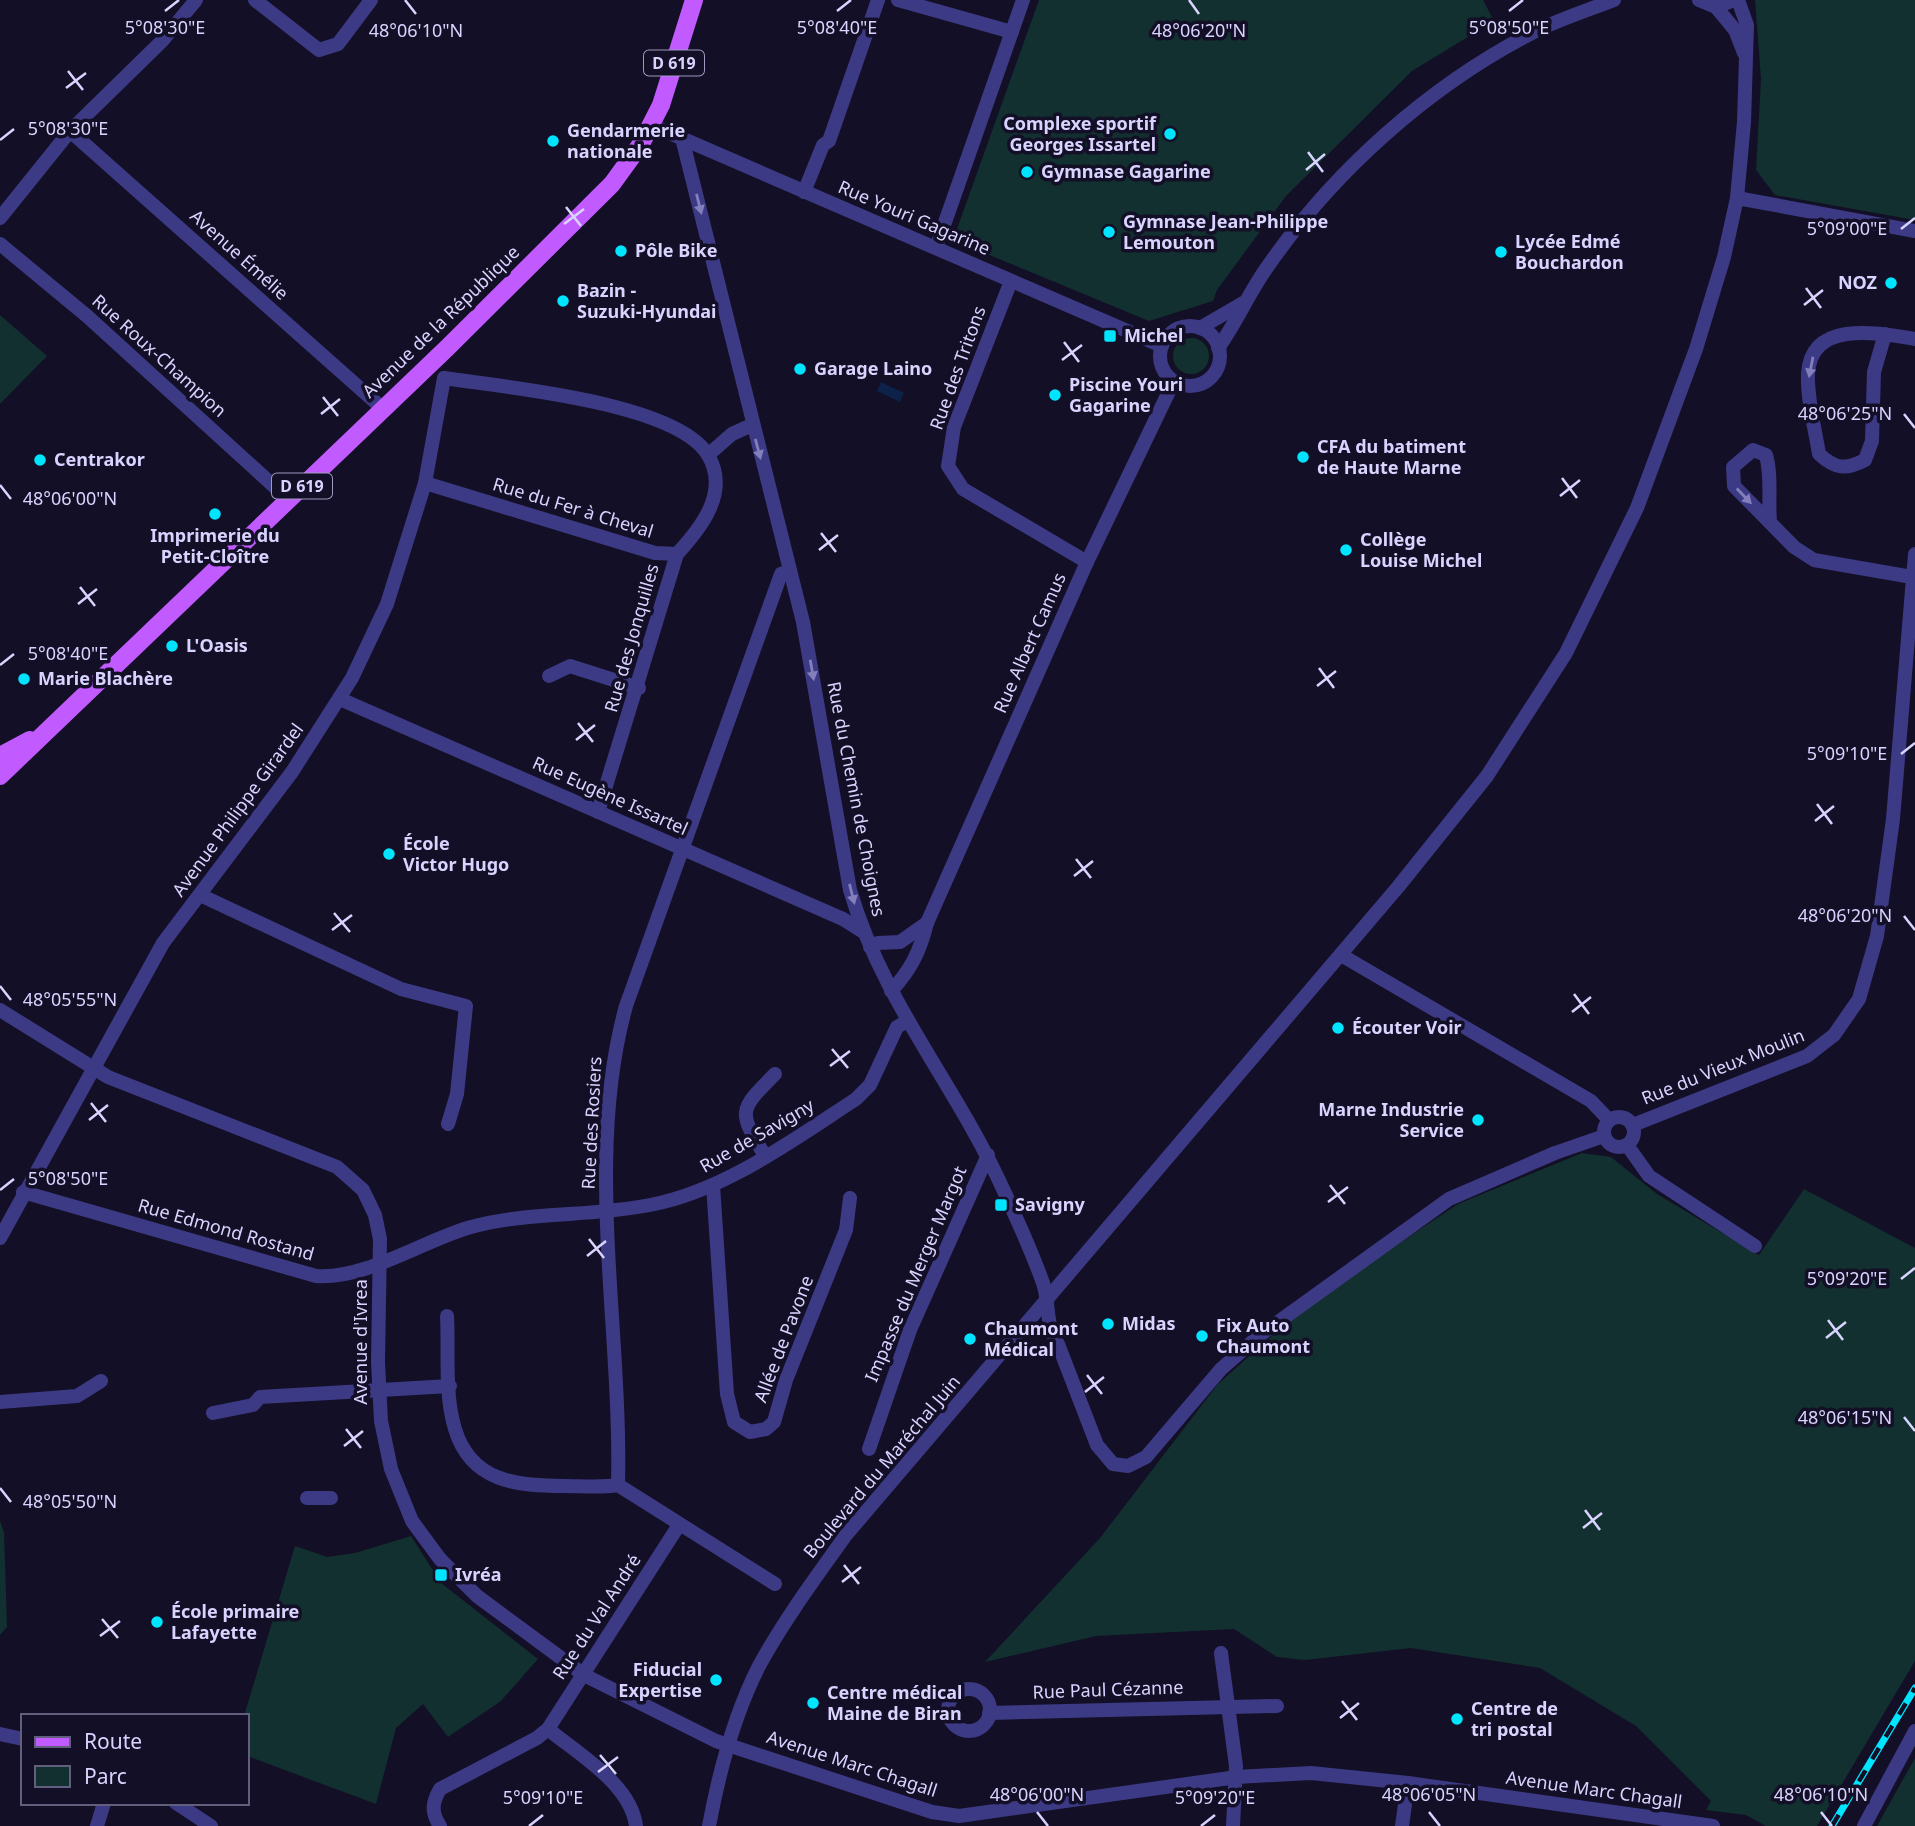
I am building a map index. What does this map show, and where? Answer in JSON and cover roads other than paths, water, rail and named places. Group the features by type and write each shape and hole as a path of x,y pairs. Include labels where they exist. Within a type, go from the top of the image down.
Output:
{"main road":[{"name":"Avenue de la République","path":"0,776 601,195 641,144 661,105 694,0"},
{"path":"0,756 43,734"}],"street":[{"path":"0,218 70,131 162,41 197,0"},
{"path":"255,0 320,50 338,44 371,0"},
{"path":"804,192 823,145 829,141 878,0"},
{"path":"898,0 1012,32"},
{"path":"936,248 1023,0"},
{"path":"1219,348 1208,332 1200,328 1181,327 1166,337 1162,346 1161,366 1174,381 1191,385 1207,380 1217,367 1219,348 1269,264 1308,215 1385,134 1455,78 1503,49 1532,33 1614,0"},
{"path":"1699,0 1716,7 1735,30 1745,57"},
{"path":"1716,7 1736,0"},
{"name":"Boulevard du Maréchal Juin","path":"709,1826 729,1745 759,1667 808,1588 846,1535 1341,955 1487,776 1566,653 1637,508 1692,361 1724,257 1737,198 1744,122 1747,25 1736,0"},
{"name":"Rue Youri Gagarine","path":"651,125 1162,346"},
{"name":"Avenue Émélie","path":"70,131 382,408"},
{"name":"Rue du Chemin de Choignes","path":"682,138 803,622 850,890 862,931 906,1022 988,1155 1042,1281 1047,1301 1049,1332 1058,1344 1097,1445 1113,1464 1128,1466 1146,1457 1221,1369 1261,1335 1449,1199 1555,1153 1604,1136"},
{"path":"1737,198 1915,231"},
{"name":"Rue Roux-Champion","path":"0,244 87,316 288,499"},
{"name":"Rue des Tritons","path":"1012,281 954,427 948,466 963,489 1087,562"},
{"path":"1200,328 1244,303"},
{"path":"1885,334 1874,372 1872,441 1865,460 1850,468 1831,465 1819,454 1808,373 1812,357 1819,345 1841,333 1885,334 1915,339"},
{"path":"430,363 444,378 599,402 662,422 693,440 708,455 715,480 715,494 706,520 677,554"},
{"name":"Avenue Philippe Girardel","path":"0,1238 23,1192 163,943 292,772 340,699 387,604 425,483 444,378"},
{"name":"Rue Albert Camus","path":"891,991 910,972 928,923 1087,562 1174,381"},
{"path":"708,455 732,434 752,425"},
{"path":"1770,522 1767,494 1769,467 1766,455 1753,450 1733,467 1734,486 1794,547 1814,560 1912,577"},
{"name":"Rue du Fer à Cheval","path":"425,483 654,553 677,554"},
{"name":"Rue des Jonquilles","path":"598,812 639,688 677,554"},
{"name":"Rue du Vieux Moulin","path":"1633,1125 1807,1056 1847,1020 1859,999 1877,936 1893,820 1911,657 1912,577 1915,554"},
{"name":"Rue des Rosiers","path":"618,1485 617,1372 607,1209 612,1065 616,1043 781,573 790,571"},
{"path":"549,676 570,666 639,688"},
{"name":"Rue Eugène Issartel","path":"340,699 843,919 862,931"},
{"path":"201,895 401,989 466,1006 457,1094 448,1124"},
{"path":"870,947 878,943 900,942 928,923"},
{"path":"900,942 911,949 916,957"},
{"path":"1341,955 1580,1094 1609,1120"},
{"name":"Avenue d'Ivrea","path":"0,1010 93,1069 337,1167 354,1181 369,1200 380,1239 379,1390 391,1469 412,1521 440,1559 477,1596 584,1675 729,1745"},
{"name":"Rue de Savigny","path":"380,1265 469,1228 518,1216 649,1205 713,1185 765,1156 862,1093 870,1085 897,1027 906,1022"},
{"path":"765,1156 746,1125 744,1115 750,1099 775,1074"},
{"path":"1622,1117 1633,1125 1633,1137 1627,1145 1613,1146 1604,1136 1604,1127 1609,1120 1622,1117"},
{"path":"1627,1145 1649,1176 1755,1246"},
{"name":"Impasse du Merger Margot","path":"869,1449 910,1330 988,1155"},
{"name":"Allée de Pavone","path":"713,1185 727,1394 734,1422 750,1432 766,1429 774,1422 786,1380 846,1230 850,1198"},
{"name":"Rue Edmond Rostand","path":"23,1192 316,1276 380,1265"},
{"path":"447,1316 453,1420 459,1440 488,1474 508,1483 531,1486 618,1485 775,1584"},
{"path":"0,1402 78,1396 101,1381"},
{"path":"213,1413 253,1405 260,1397 450,1386"},
{"path":"307,1498 331,1498"},
{"name":"Rue du Val André","path":"440,1826 433,1815 433,1800 440,1789 537,1738 548,1729 679,1525"},
{"path":"1220,1653 1237,1777 1233,1826"},
{"name":"Rue Paul Cézanne","path":"989,1713 1277,1706"},
{"path":"548,1729 619,1789 635,1817 636,1826"},
{"path":"1864,1826 1915,1731"},
{"path":"0,1734 21,1739"},
{"name":"Avenue Marc Chagall","path":"729,1745 959,1821 1237,1777 1311,1773 1408,1783 1676,1823 1713,1826"},
{"path":"1402,1826 1408,1783"},
{"path":"97,1826 103,1805"},
{"path":"179,1805 211,1826"}],"water":[{"path":"881,382 904,393 900,402 877,391"}],"railway":[{"path":"1832,1826 1915,1688"}],"place":[{"name":"Complexe sportif Georges Issartel","path":"1170,134"},
{"name":"Gendarmerie nationale","path":"553,141"},
{"name":"Gymnase Gagarine","path":"1027,172"},
{"name":"Gymnase Jean-Philippe Lemouton","path":"1109,232"},
{"name":"Pôle Bike","path":"621,251"},
{"name":"Lycée Edmé Bouchardon","path":"1501,252"},
{"name":"NOZ","path":"1891,283"},
{"name":"Bazin - Suzuki-Hyundai","path":"563,301"},
{"name":"Michel","path":"1110,336"},
{"name":"Garage Laino","path":"800,369"},
{"name":"Piscine Youri Gagarine","path":"1055,395"},
{"name":"CFA du batiment de Haute Marne","path":"1303,457"},
{"name":"Centrakor","path":"40,460"},
{"name":"Imprimerie du Petit-Cloître","path":"215,514"},
{"name":"Collège Louise Michel","path":"1346,550"},
{"name":"L'Oasis","path":"172,646"},
{"name":"Marie Blachère","path":"24,679"},
{"name":"École Victor Hugo","path":"389,854"},
{"name":"Écouter Voir","path":"1338,1028"},
{"name":"Marne Industrie Service","path":"1478,1120"},
{"name":"Savigny","path":"1001,1205"},
{"name":"Midas","path":"1108,1324"},
{"name":"Fix Auto Chaumont","path":"1202,1336"},
{"name":"Chaumont Médical","path":"970,1339"},
{"name":"Ivréa","path":"441,1575"},
{"name":"École primaire Lafayette","path":"157,1622"},
{"name":"Fiducial Expertise","path":"716,1680"},
{"name":"Centre médical Maine de Biran","path":"813,1703"},
{"name":"Centre de tri postal","path":"1457,1719"}]}
